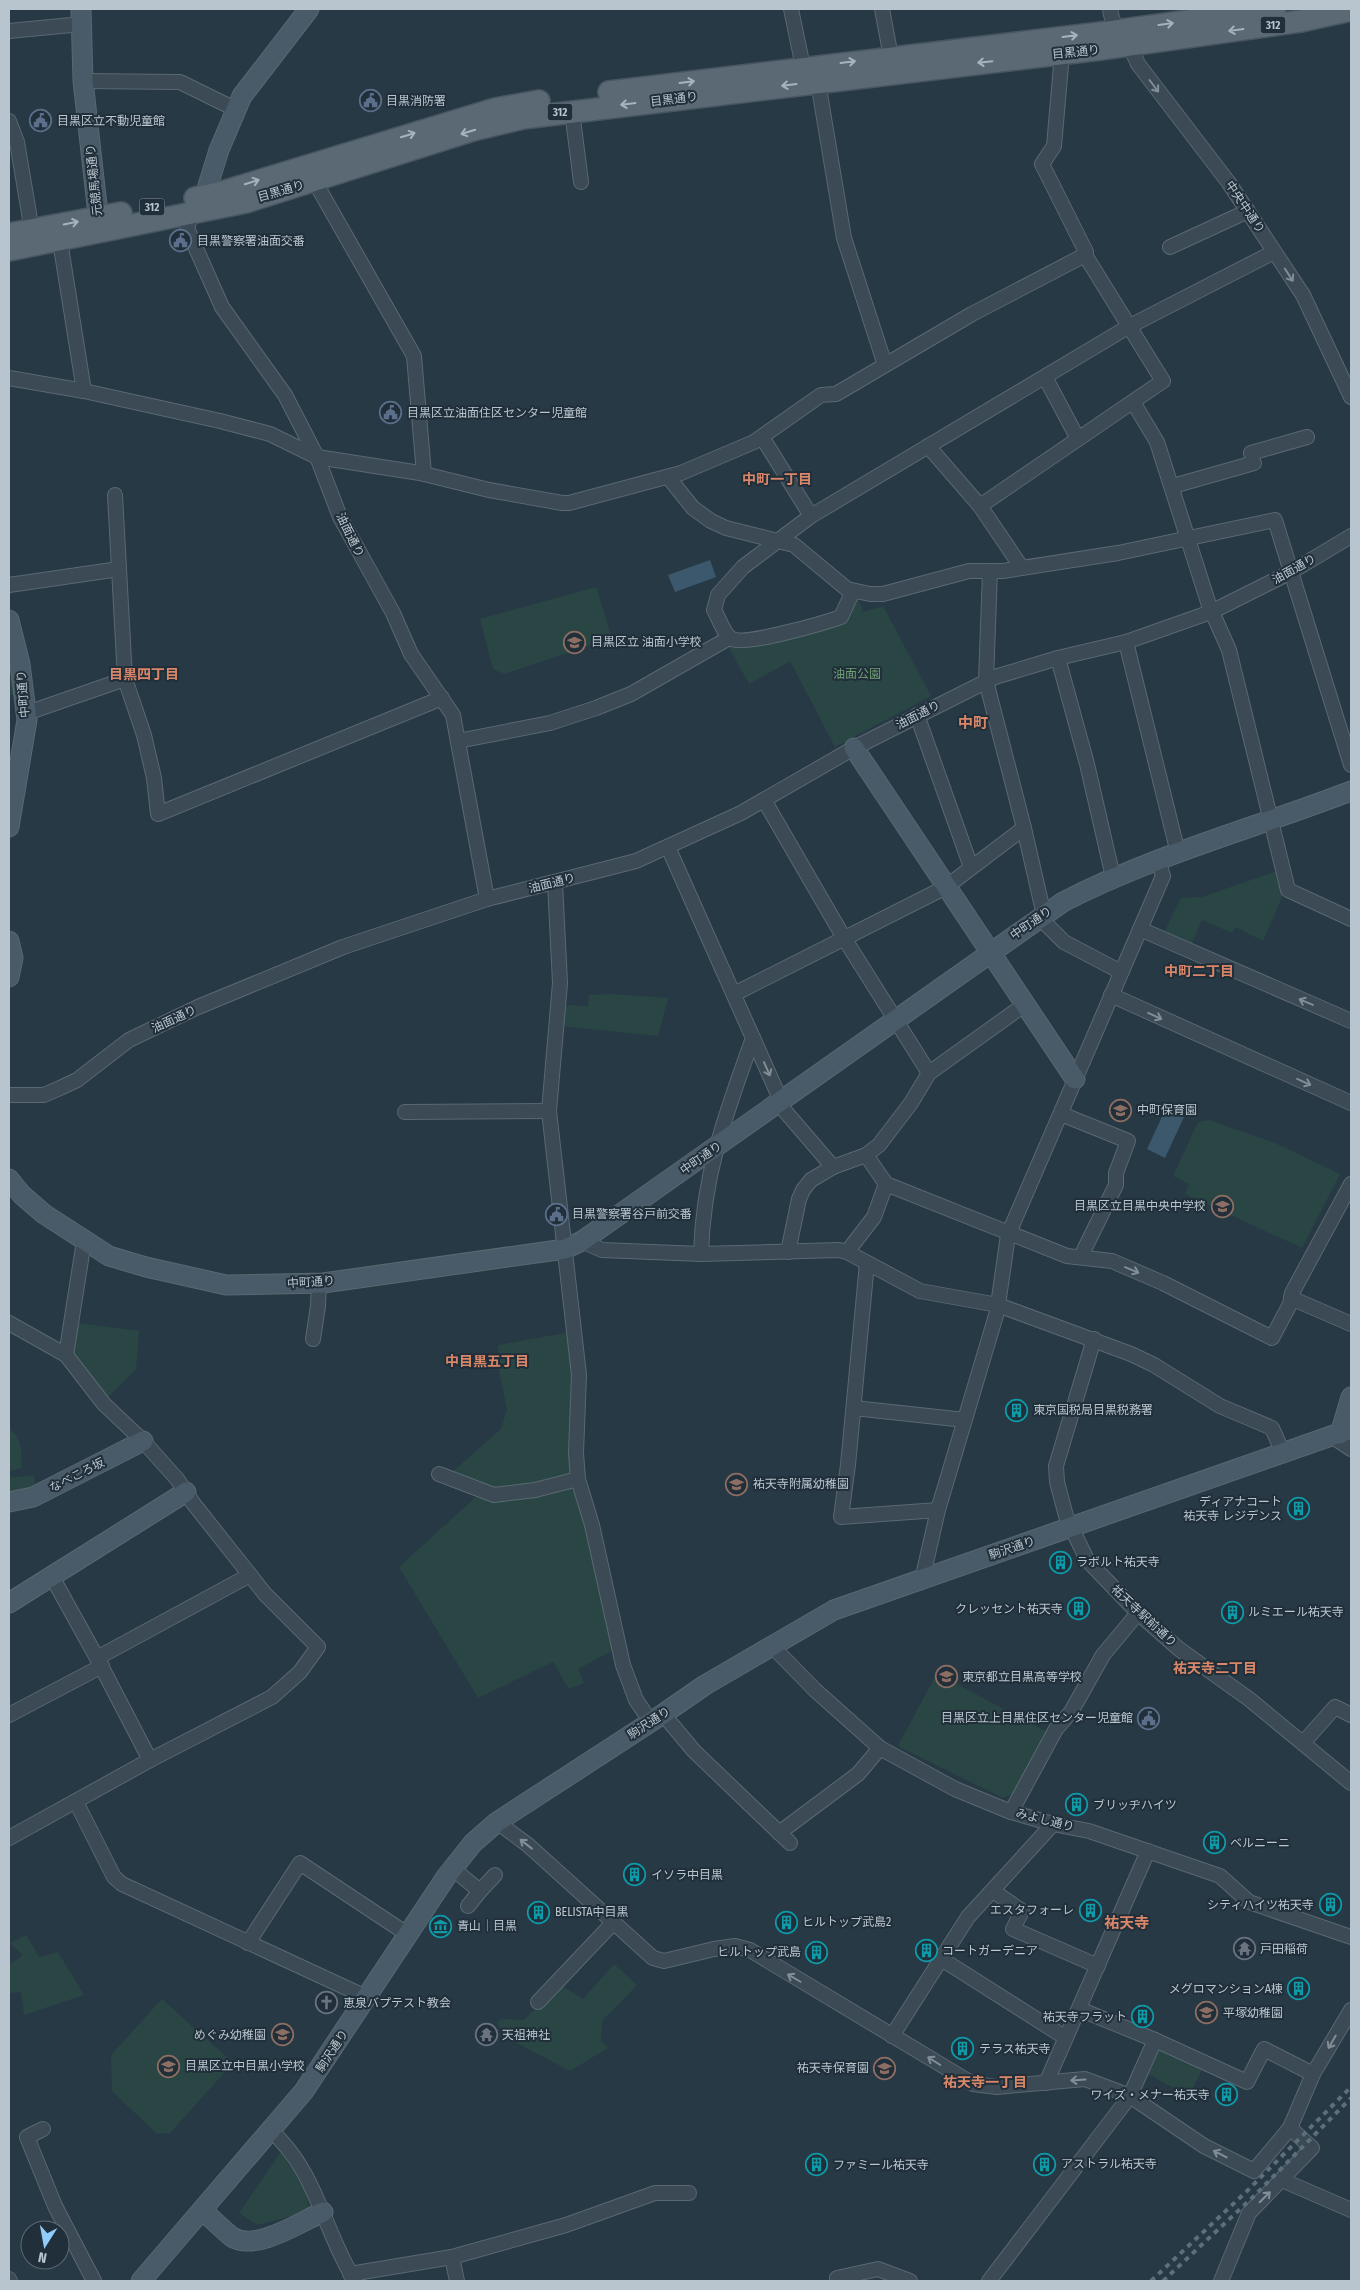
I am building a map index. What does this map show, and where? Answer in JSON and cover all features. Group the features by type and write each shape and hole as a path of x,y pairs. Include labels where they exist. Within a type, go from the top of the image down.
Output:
{"main road":[{"name":"目黒通り","path":"9,250 60,241 99,225 504,107 811,74 1062,54 1123,38 1275,9"},
{"name":"目黒通り","path":"9,234 99,225 192,212 246,202 315,182 473,130 523,118 811,74 891,57 1123,38 1341,11"}],"street":[{"path":"192,212 205,195 218,150 242,96 309,9"},
{"path":"791,9 811,74 844,238 885,365"},
{"path":"882,9 891,57"},
{"name":"中央中通り","path":"1110,9 1111,18 1138,64 1228,180 1303,295 1351,396"},
{"path":"9,31 82,16"},
{"name":"元競馬場通り","path":"82,16 83,81 99,225"},
{"path":"980,506 1163,381 1085,255 1086,252 1042,164 1054,146 1062,54"},
{"path":"83,81 180,82 235,109"},
{"path":"572,111 581,182"},
{"path":"9,121 17,142 32,231"},
{"path":"315,182 414,356 424,474"},
{"path":"1170,247 1248,211"},
{"name":"油面通り","path":"192,212 186,228 222,307 280,385 317,457 340,517 359,555 393,613 412,654 452,715 487,899"},
{"path":"60,241 84,392"},
{"path":"853,591 842,617 781,634 737,642 729,638 714,610 718,595 743,567 777,539 811,516 1128,327 1274,252"},
{"path":"9,378 84,392 270,434 317,457 424,474 489,490 569,503 669,478 762,437 821,395 836,394 972,314 1085,255"},
{"path":"1045,377 1078,439"},
{"path":"1133,402 1157,442 1173,486 1185,537 1211,612 1229,650 1288,890 1351,919"},
{"path":"762,437 811,516"},
{"path":"1173,486 1307,437"},
{"path":"928,446 980,506 1022,568"},
{"path":"669,478 693,508 711,521 726,528 777,539 794,545 853,591 883,594 969,571 1003,571 1118,553 1185,537 1274,520 1351,766"},
{"path":"115,495 125,679 144,735 154,778 158,814 442,698"},
{"name":"油面通り","path":"9,1096 44,1095 77,1080 129,1040 198,1007 343,948 487,899 636,861 764,800 854,748 986,682 1058,658 1126,642 1211,612 1291,572 1351,536"},
{"path":"9,585 119,569"},
{"path":"990,571 986,682 1024,828 1046,924 1064,942 1121,972"},
{"name":"中町通り","path":"9,620 19,655 26,713 9,827"},
{"path":"458,741 550,724 596,708 631,694 729,638"},
{"path":"1126,642 1178,853"},
{"path":"1058,658 1087,764 1113,877"},
{"path":"26,713 125,679"},
{"path":"917,716 971,867"},
{"path":"854,748 989,953 1075,1079"},
{"name":"中町通り","path":"9,1179 22,1195 44,1214 109,1256 146,1267 226,1284 319,1284 574,1245 715,1148 1045,913 1113,877 1351,791"},
{"path":"764,800 844,938 929,1073"},
{"path":"734,994 946,886 1024,828"},
{"path":"668,847 780,1102 833,1167"},
{"path":"922,1580 938,1510 998,1305 1010,1232 1163,876 1158,860"},
{"path":"555,883 560,983 549,1111 574,1245 579,1375 576,1453 578,1479 592,1525 623,1665 636,1700 694,1751 790,1842"},
{"path":"1140,929 1351,1021"},
{"path":"9,941 13,958 9,977"},
{"path":"1111,995 1351,1103"},
{"path":"788,1252 803,1190 812,1180 833,1167 866,1155 879,1145 891,1132 929,1073 1024,1005"},
{"path":"701,1254 703,1208 715,1148 753,1038"},
{"path":"405,1112 549,1111"},
{"path":"1061,1114 1128,1141 1116,1173 1116,1184 1084,1250 1085,1257"},
{"path":"866,1155 886,1184 1067,1256 1104,1259 1120,1264 1163,1283 1272,1338 1291,1298 1347,1201 1351,1184"},
{"path":"847,1252 874,1217 886,1184"},
{"path":"66,1355 84,1241"},
{"path":"574,1245 602,1250 701,1254 839,1250 847,1252 920,1290 998,1305 1094,1339 1154,1365 1220,1406 1272,1428 1284,1455"},
{"path":"867,1263 854,1408 841,1517 938,1510"},
{"path":"312,1339 318,1306 319,1284"},
{"path":"1291,1298 1351,1324"},
{"path":"9,1323 66,1355 104,1404 143,1441 186,1492 250,1575 318,1647 300,1672 272,1697 150,1760 9,1838"},
{"name":"祐天寺駅前通り","path":"1094,1339 1056,1466 1061,1501 1071,1528 1087,1560 1138,1613 1179,1649 1249,1699 1351,1783"},
{"path":"1351,1397 1341,1433 1351,1450"},
{"path":"854,1408 965,1420"},
{"name":"駒沢通り","path":"141,2281 319,2071 407,1934 452,1869 473,1843 497,1822 705,1685 834,1610 1284,1455 1341,1433"},
{"name":"なべころ坂","path":"9,1502 33,1497 143,1441"},
{"path":"439,1474 494,1495 535,1490 578,1479"},
{"path":"9,1603 186,1492"},
{"path":"51,1575 100,1662 150,1760"},
{"path":"9,1715 250,1575"},
{"path":"1011,1812 1056,1729 1070,1712 1103,1655 1138,1613"},
{"name":"みよし通り","path":"771,1645 815,1690 880,1748 955,1789 1011,1812 1053,1824 1089,1830 1220,1876 1249,1902 1351,1937"},
{"path":"1303,1743 1335,1707 1351,1715"},
{"path":"779,1833 858,1774 880,1748"},
{"path":"76,1802 114,1877 122,1884 366,1997"},
{"path":"497,1822 553,1868 612,1924 653,1958 664,1961 735,1946 750,1950 973,2084 997,2087 1085,2079 1130,2096 1204,2146 1254,2171 1290,2128 1313,2074 1351,2010"},
{"path":"892,2036 940,1958 968,1917 1053,1824"},
{"path":"1046,2083 1148,1850"},
{"path":"248,1943 300,1863 407,1934"},
{"path":"452,1869 480,1892"},
{"path":"468,1906 495,1875"},
{"path":"993,1891 1022,1911 1013,1929 1098,1966"},
{"path":"538,2002 612,1924"},
{"path":"940,1958 1066,2038"},
{"path":"1079,2009 1155,2040 1247,2082 1264,2049 1313,2074"},
{"path":"989,2281 1130,2096 1155,2040"},
{"path":"1221,2281 1249,2213 1312,2148 1290,2128"},
{"path":"43,2129 27,2137 55,2206 94,2281"},
{"path":"270,2130 295,2158 317,2195 343,2263 353,2278 452,2257 566,2225 655,2193 689,2193"},
{"path":"1282,2180 1351,2210"},
{"path":"203,2210 232,2237 250,2242 275,2235 324,2212"},
{"path":"452,2257 457,2281"},
{"path":"837,2278 878,2269 910,2281"}],"green space":[{"path":"596,587 612,638 504,674 493,669 480,619"},
{"name":"油面公園","path":"859,600 863,612 883,606 931,696 835,747 790,661 749,684 728,646 835,626 852,602"},
{"path":"12,661 17,694 9,696 9,662"},
{"path":"1280,870 1285,890 1263,941 1235,927 1232,933 1202,920 1190,947 1163,935 1181,898 1202,897"},
{"path":"610,994 668,998 658,1036 561,1026 565,1005 588,1006 589,995"},
{"path":"1209,1120 1275,1143 1340,1174 1302,1248 1185,1194 1189,1184 1173,1176 1198,1122"},
{"path":"71,1322 139,1331 136,1369 104,1401 66,1355"},
{"path":"570,1332 576,1386 574,1472 570,1477 494,1491 450,1474 501,1429 507,1409 499,1371 498,1345"},
{"path":"9,1429 19,1441 22,1468 9,1471"},
{"path":"34,1475 35,1484 27,1489 9,1492 9,1478"},
{"path":"572,1485 576,1488 615,1649 578,1669 584,1683 569,1689 553,1662 478,1698 399,1567 479,1494"},
{"path":"938,1674 1047,1732 1013,1794 1003,1798 898,1746"},
{"path":"26,1935 39,1957 58,1952 84,1995 24,2015 21,1992 9,1993 9,1965 23,1955 10,1943"},
{"path":"614,1964 637,1985 602,2021 601,2040 608,2048 570,2071 500,2034 502,2030 497,2024 500,2019 524,2020 559,1984 583,1999"},
{"path":"162,1999 233,2063 170,2133 157,2134 112,2091 111,2055"},
{"path":"1157,2047 1202,2069 1189,2096 1146,2073"},
{"path":"281,2152 306,2192 310,2211 257,2225 239,2213"}],"water":[{"path":"710,560 716,577 675,592 668,575"},
{"path":"1166,1108 1184,1117 1165,1158 1147,1149"}],"railway":[{"path":"1151,2281 1246,2192 1351,2087"},
{"path":"1163,2281 1253,2197 1351,2098"}],"place":[{"name":"目黒消防署","path":"370,101"},
{"name":"目黒区立不動児童館","path":"41,121"},
{"name":"目黒警察署油面交番","path":"181,241"},
{"name":"目黒区立油面住区センター児童館","path":"391,413"},
{"name":"目黒区立 油面小学校","path":"575,642"},
{"name":"中町保育園","path":"1121,1110"},
{"name":"目黒区立目黒中央中学校","path":"1222,1206"},
{"name":"目黒警察署谷戸前交番","path":"556,1214"},
{"name":"東京国税局目黒税務署","path":"1017,1410"},
{"name":"祐天寺附属幼稚園","path":"737,1484"},
{"name":"ディアナコート 祐天寺 レジデンス","path":"1298,1509"},
{"name":"ラボルト祐天寺","path":"1060,1562"},
{"name":"クレッセント祐天寺","path":"1079,1609"},
{"name":"ルミエール祐天寺","path":"1232,1612"},
{"name":"東京都立目黒高等学校","path":"946,1677"},
{"name":"目黒区立上目黒住区センター児童館","path":"1149,1718"},
{"name":"ブリッヂハイツ","path":"1077,1805"},
{"name":"ベルニーニ","path":"1214,1843"},
{"name":"イソラ中目黒","path":"635,1875"},
{"name":"シティハイツ祐天寺","path":"1330,1905"},
{"name":"エスタフォーレ","path":"1090,1910"},
{"name":"BELISTA中目黒","path":"539,1912"},
{"name":"ヒルトップ武島2","path":"786,1922"},
{"name":"青山｜目黒","path":"441,1926"},
{"name":"戸田稲荷","path":"1244,1949"},
{"name":"コートガーデニア","path":"926,1951"},
{"name":"ヒルトップ武島","path":"817,1952"},
{"name":"メグロマンションA棟","path":"1299,1989"},
{"name":"恵泉バプテスト教会","path":"327,2003"},
{"name":"平塚幼稚園","path":"1207,2013"},
{"name":"祐天寺フラット","path":"1143,2017"},
{"name":"めぐみ幼稚園","path":"282,2035"},
{"name":"天祖神社","path":"486,2035"},
{"name":"テラス祐天寺","path":"963,2049"},
{"name":"目黒区立中目黒小学校","path":"169,2066"},
{"name":"祐天寺保育園","path":"885,2068"},
{"name":"ワイズ・メナー祐天寺","path":"1226,2095"},
{"name":"アストラル祐天寺","path":"1045,2164"},
{"name":"ファミール祐天寺","path":"817,2165"}],"district":[{"name":"中町一丁目","path":"777,479"},
{"name":"目黒四丁目","path":"144,674"},
{"name":"中町","path":"973,723"},
{"name":"中町二丁目","path":"1199,971"},
{"name":"中目黒五丁目","path":"487,1361"},
{"name":"祐天寺二丁目","path":"1215,1668"},
{"name":"祐天寺","path":"1127,1923"},
{"name":"祐天寺一丁目","path":"985,2082"}]}
